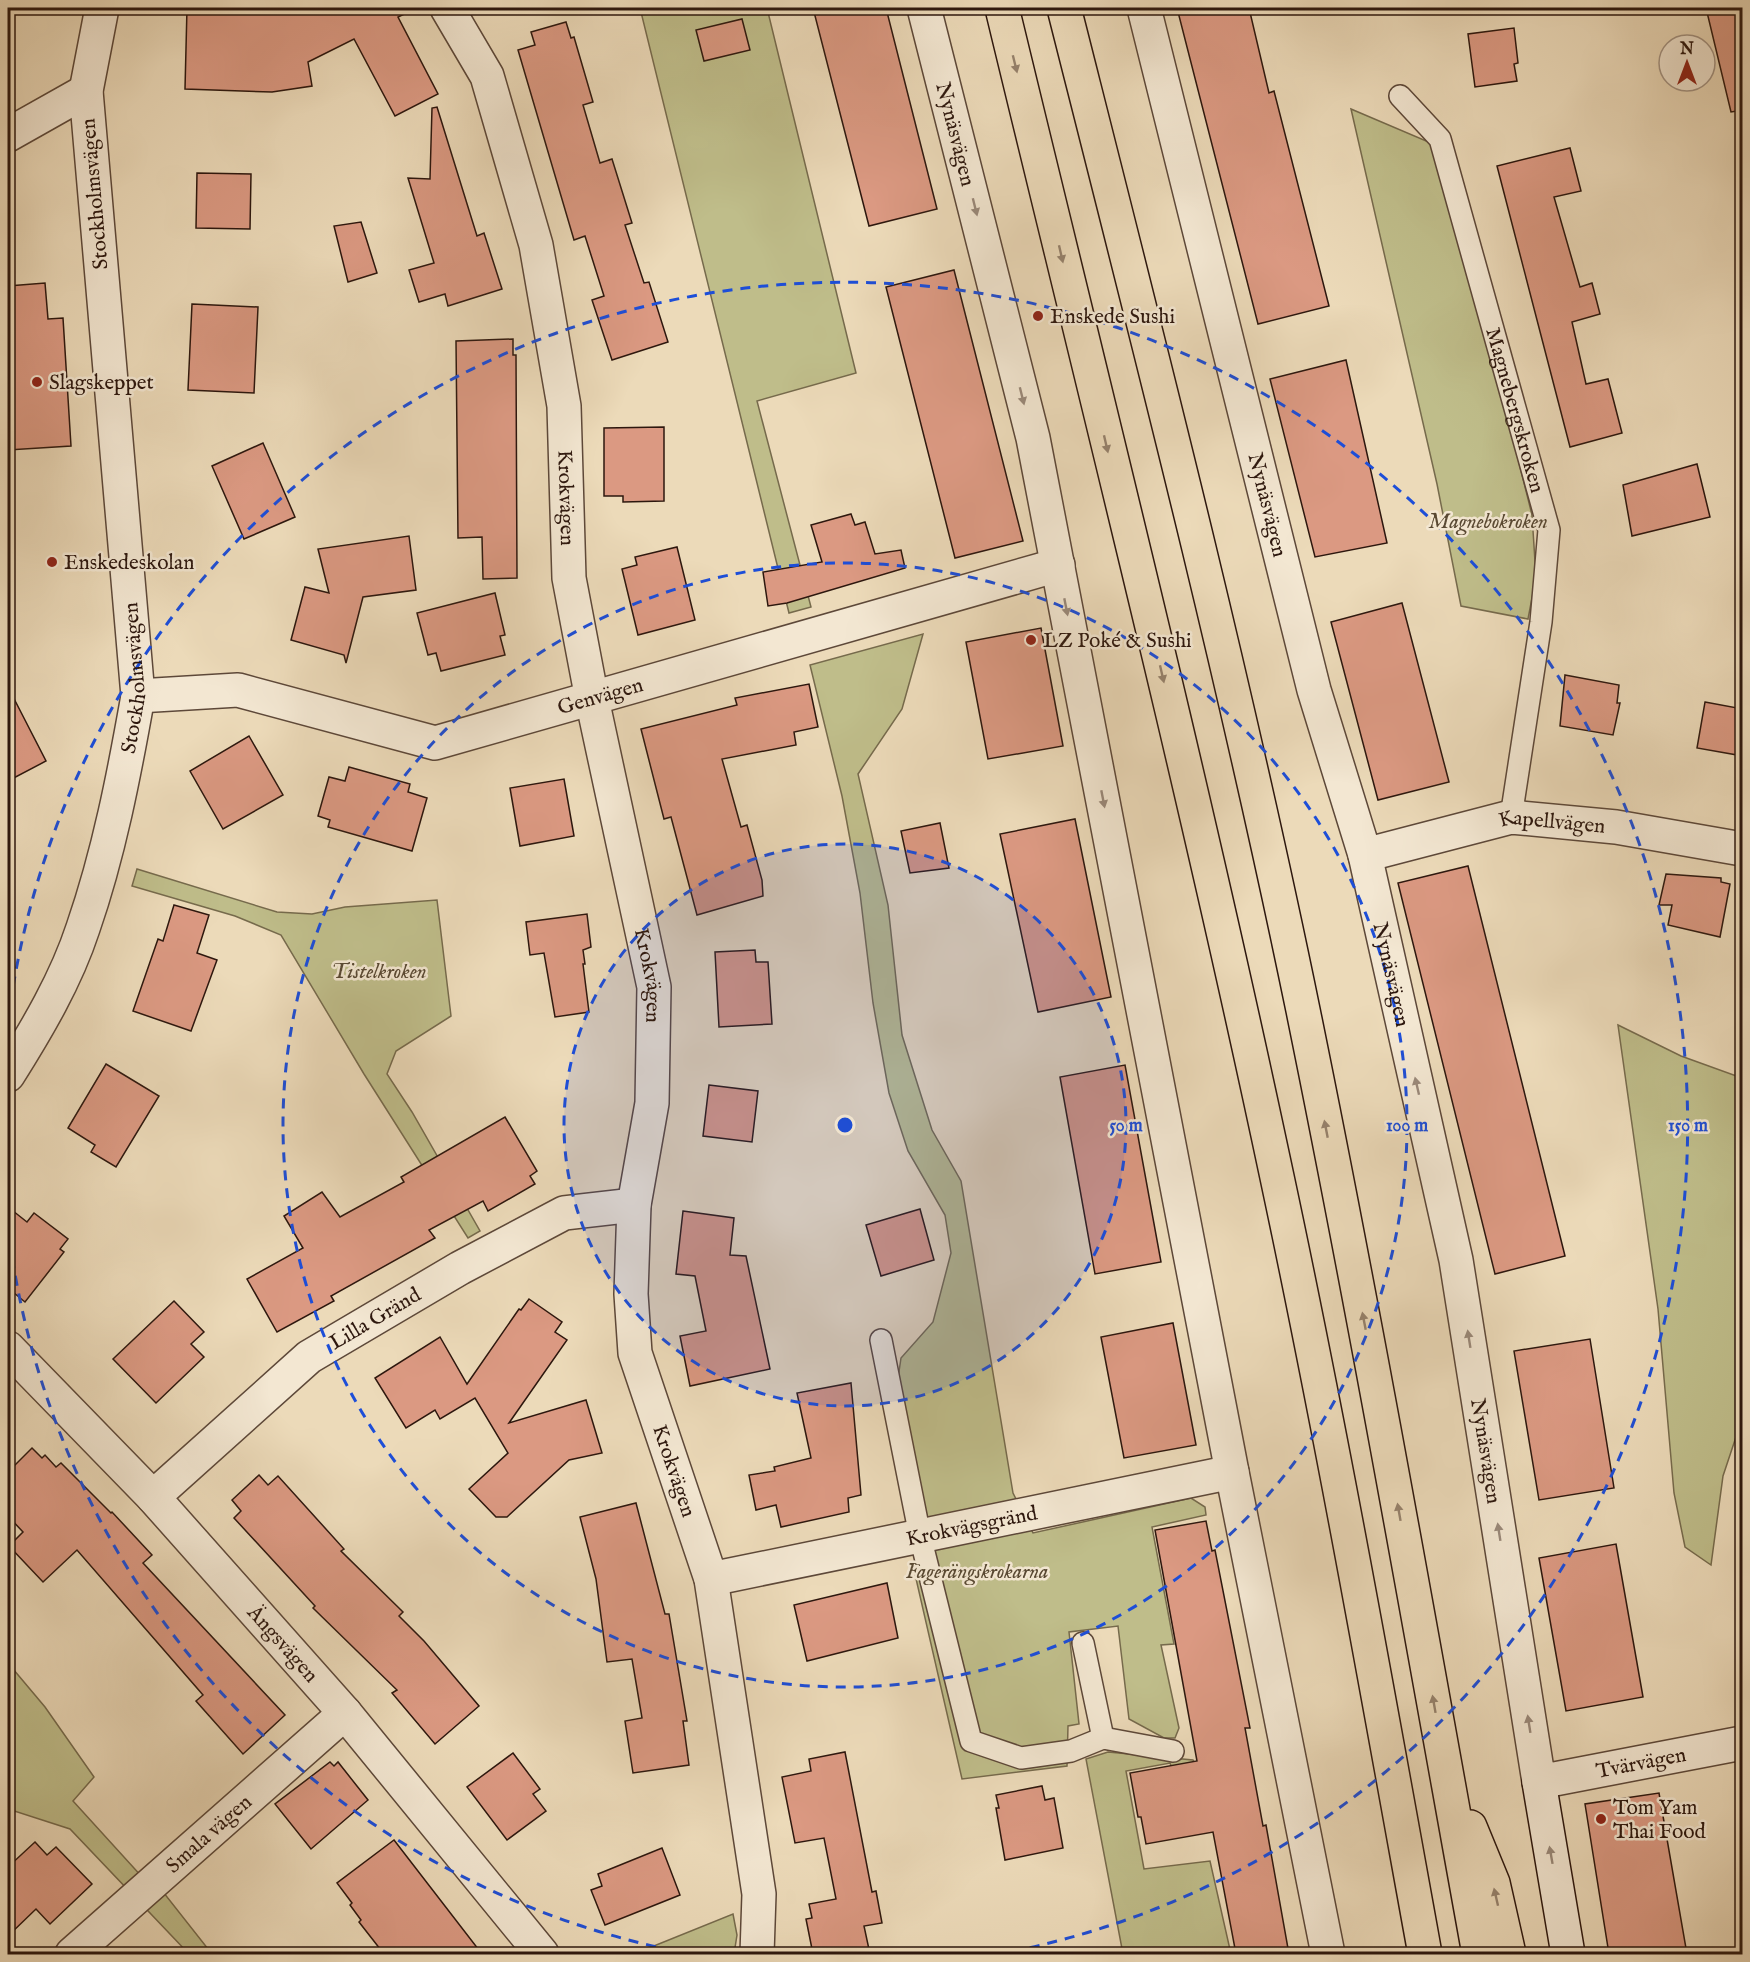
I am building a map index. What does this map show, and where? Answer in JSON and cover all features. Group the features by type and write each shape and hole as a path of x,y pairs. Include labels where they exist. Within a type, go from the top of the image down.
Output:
{"highway":[{"path":"1002,8 1215,897 1278,1179 1330,1439 1425,1954"},
{"path":"1064,8 1221,639 1302,1007 1375,1376 1479,1954"},
{"path":"1444,1762 1493,1883 1509,1954"},
{"path":"1414,1897 1418,1954"}],"street":[{"name":"Stockholmsvägen","path":"8,1075 41,1022 83,930 122,785 138,696 86,91 102,8"},
{"name":"Krokvägen","path":"447,8 487,76 536,245 564,406 569,578 592,699 654,987 652,1103 634,1205 631,1294 636,1353 711,1579 759,1894 757,1954"},
{"name":"Nynäsvägen","path":"924,8 1033,438 1232,1472 1328,1954"},
{"name":"Nynäsvägen","path":"1144,8 1314,690 1365,855 1456,1260 1568,1954"},
{"path":"8,135 86,91"},
{"name":"Genvägen","path":"138,696 238,690 435,743 1058,565"},
{"name":"Kapellvägen","path":"1365,855 1511,817 1616,827 1743,849"},
{"name":"Lilla Gränd","path":"153,1497 309,1358 460,1268 564,1213 634,1205"},
{"name":"Ängsvägen","path":"8,1348 153,1497 345,1713 542,1954"},
{"name":"Krokvägsgränd","path":"711,1579 1232,1472"},
{"name":"Smala vägen","path":"72,1954 345,1713"},
{"name":"Tvärvägen","path":"1539,1782 1743,1743"}],"lane":[{"name":"Magnebergskroken","path":"1400,96 1440,139 1549,530 1541,622 1511,817"},
{"path":"881,1340 920,1536 971,1741 1021,1758 1071,1751 1103,1738 1173,1751"},
{"path":"1083,1643 1103,1738"}],"green space":[{"path":"640,8 767,8 856,373 757,401 811,607 789,613"},
{"name":"Magnebokroken","path":"1351,109 1431,143 1493,358 1532,515 1536,577 1528,619 1461,606 1437,484"},
{"name":"Fagerängskrokarna","path":"923,634 902,709 858,774 888,905 902,1035 932,1130 961,1181 1013,1493 1033,1533 1191,1498 1205,1507 1206,1515 1152,1527 1174,1644 1161,1645 1179,1728 1175,1738 1164,1738 1129,1719 1118,1626 1069,1632 1079,1724 1068,1726 1067,1766 962,1779 914,1570 923,1511 896,1392 901,1358 933,1322 951,1253 945,1215 908,1151 889,1093 873,1003 860,893 842,796 810,665"},
{"name":"Tistelkroken","path":"137,869 277,912 312,914 345,907 437,900 451,1016 396,1051 387,1074 412,1112 480,1231 468,1238 364,1074 281,935 235,916 132,886"},
{"path":"1618,1025 1681,1056 1742,1078 1742,1419 1723,1476 1711,1565 1685,1547 1674,1493 1658,1309"},
{"path":"8,1663 45,1707 94,1777 73,1801 143,1878 160,1888 212,1954 189,1954 70,1829 8,1809"},
{"path":"1108,1752 1193,1760 1196,1766 1173,1771 1170,1763 1126,1771 1144,1869 1210,1861 1231,1954 1123,1954 1086,1759"},
{"path":"733,1914 737,1935 734,1954 634,1954"}],"building":[{"path":"187,8 417,8 398,17 438,94 395,116 354,39 308,62 312,86 272,92 185,89"},
{"path":"813,8 886,8 937,209 869,226"},
{"path":"1177,8 1249,8 1269,93 1274,91 1329,306 1258,324"},
{"path":"1706,8 1743,8 1743,110 1731,112 1717,54 1717,33 1712,33"},
{"path":"742,19 750,50 704,61 696,30"},
{"path":"566,22 571,38 574,37 593,102 583,105 600,163 612,159 632,223 625,225 644,283 649,282 668,342 612,360 592,300 604,296 585,236 574,240 518,50 535,45 531,32"},
{"path":"1514,28 1518,63 1514,64 1517,81 1475,87 1468,34"},
{"path":"437,107 477,236 484,233 502,289 448,306 445,294 419,302 409,270 434,263 408,178 430,179 432,108"},
{"path":"1570,148 1581,191 1554,197 1580,287 1592,283 1600,314 1572,322 1586,384 1608,379 1622,433 1570,447 1497,166"},
{"path":"197,173 251,174 250,229 196,228"},
{"path":"361,222 377,273 348,282 334,226"},
{"path":"954,270 1023,541 955,558 886,287"},
{"name":"Slagskeppet","path":"45,283 48,319 63,318 71,446 8,450 8,286"},
{"path":"192,304 258,307 254,393 188,390"},
{"path":"513,339 513,355 516,355 517,578 483,579 482,537 458,538 456,341"},
{"path":"1346,360 1387,543 1315,557 1270,379"},
{"path":"664,427 664,501 623,502 623,496 604,496 604,428"},
{"path":"263,443 295,517 244,539 212,466"},
{"path":"1697,464 1710,517 1632,536 1623,485"},
{"path":"851,514 855,525 865,522 875,554 901,550 905,568 787,603 768,606 763,572 822,562 811,525"},
{"path":"409,536 416,590 363,597 346,663 344,655 291,640 305,587 329,593 318,549"},
{"path":"677,547 695,620 638,635 622,569 637,565 635,557"},
{"path":"495,593 505,635 500,636 505,655 441,671 436,653 428,655 417,613"},
{"path":"1402,603 1449,782 1378,800 1331,622"},
{"path":"1041,628 1063,746 988,759 966,642"},
{"path":"1565,675 1619,685 1617,703 1620,703 1613,735 1560,726"},
{"path":"809,684 818,727 794,732 796,745 722,759 741,827 747,825 762,880 763,896 697,915 671,817 664,819 641,729 737,705 735,698"},
{"path":"8,687 46,761 8,781"},
{"path":"1705,702 1743,709 1743,756 1697,748"},
{"path":"249,736 283,795 223,829 190,771"},
{"path":"349,767 410,784 408,792 427,798 412,851 328,827 330,820 318,816 329,777 345,781"},
{"path":"564,779 574,836 520,846 510,788"},
{"path":"1075,819 1111,997 1038,1012 1000,834"},
{"path":"940,823 949,868 910,873 901,831"},
{"path":"1468,866 1565,1256 1495,1274 1398,883"},
{"path":"1666,874 1721,878 1721,882 1730,884 1720,937 1668,925 1672,905 1659,905"},
{"path":"174,905 209,915 197,953 217,960 191,1031 133,1011 158,939 163,941"},
{"path":"587,914 591,947 583,950 585,964 583,964 589,1012 555,1017 544,953 530,955 526,922"},
{"path":"755,950 756,962 768,962 772,1024 719,1027 715,952"},
{"path":"106,1064 159,1096 116,1167 91,1152 95,1145 68,1128"},
{"path":"1125,1065 1161,1262 1095,1274 1060,1077"},
{"path":"709,1085 758,1091 752,1142 703,1136"},
{"path":"505,1117 537,1171 530,1176 535,1184 488,1211 483,1201 429,1230 435,1238 331,1296 334,1301 277,1332 247,1279 303,1248 284,1216 322,1192 340,1217 404,1182 401,1177"},
{"path":"8,1207 27,1222 34,1213 68,1239 60,1249 64,1252 25,1302 8,1288"},
{"path":"920,1209 934,1260 881,1276 866,1225"},
{"path":"683,1211 734,1218 730,1255 746,1256 770,1369 690,1386 680,1336 706,1331 695,1276 676,1274"},
{"path":"529,1299 562,1322 555,1332 567,1340 509,1423 586,1400 602,1453 569,1460 507,1517 496,1517 469,1489 508,1453 475,1398 440,1419 435,1410 406,1428 375,1378 440,1337 467,1384 519,1309 521,1310"},
{"path":"174,1301 204,1332 191,1344 204,1357 156,1403 113,1359"},
{"path":"1173,1323 1196,1445 1124,1458 1101,1337"},
{"path":"1590,1339 1614,1488 1539,1500 1514,1351"},
{"path":"851,1383 861,1495 848,1498 849,1512 781,1527 776,1505 756,1510 749,1475 775,1471 774,1467 811,1458 797,1393"},
{"path":"32,1448 42,1458 45,1455 56,1467 61,1463 112,1512 152,1555 143,1563 285,1715 243,1754 196,1701 203,1695 77,1550 43,1582 9,1546 23,1532 8,1516 8,1472"},
{"path":"259,1475 268,1485 278,1476 344,1549 341,1551 403,1612 399,1616 424,1641 479,1706 435,1744 392,1693 397,1690 313,1608 315,1606 234,1518 241,1511 232,1500"},
{"path":"636,1503 665,1614 669,1614 687,1721 683,1721 689,1765 633,1773 625,1721 642,1718 632,1659 607,1662 596,1579 580,1517"},
{"path":"1206,1521 1212,1551 1215,1550 1250,1728 1245,1728 1263,1826 1266,1825 1289,1954 1236,1954 1213,1832 1146,1844 1141,1817 1138,1817 1130,1773 1197,1761 1155,1530"},
{"path":"1616,1544 1643,1697 1566,1711 1539,1558"},
{"path":"887,1583 898,1638 807,1661 794,1605"},
{"path":"845,1752 872,1892 876,1891 882,1923 864,1926 870,1954 813,1954 806,1919 812,1918 809,1904 836,1899 824,1838 795,1843 782,1777 811,1771 809,1759"},
{"path":"513,1753 540,1789 533,1794 546,1811 507,1840 467,1787"},
{"path":"330,1762 334,1766 338,1762 368,1800 311,1849 275,1804"},
{"path":"1042,1786 1045,1800 1054,1798 1063,1848 1005,1860 996,1795"},
{"path":"1659,1793 1687,1954 1609,1954 1585,1804"},
{"path":"394,1840 482,1954 384,1954 359,1922 361,1920 350,1905 352,1903 337,1883"},
{"path":"35,1842 47,1855 56,1847 92,1884 50,1924 36,1909 8,1936 8,1867"},
{"path":"662,1848 680,1895 605,1925 591,1890 602,1886 598,1874"}],"place":[{"name":"Enskede Sushi","path":"1038,316"},
{"name":"Slagskeppet","path":"37,382"},
{"name":"Enskedeskolan","path":"52,562"},
{"name":"LZ Poké & Sushi","path":"1031,640"},
{"name":"Tom Yam Thai Food","path":"1601,1819"}]}
